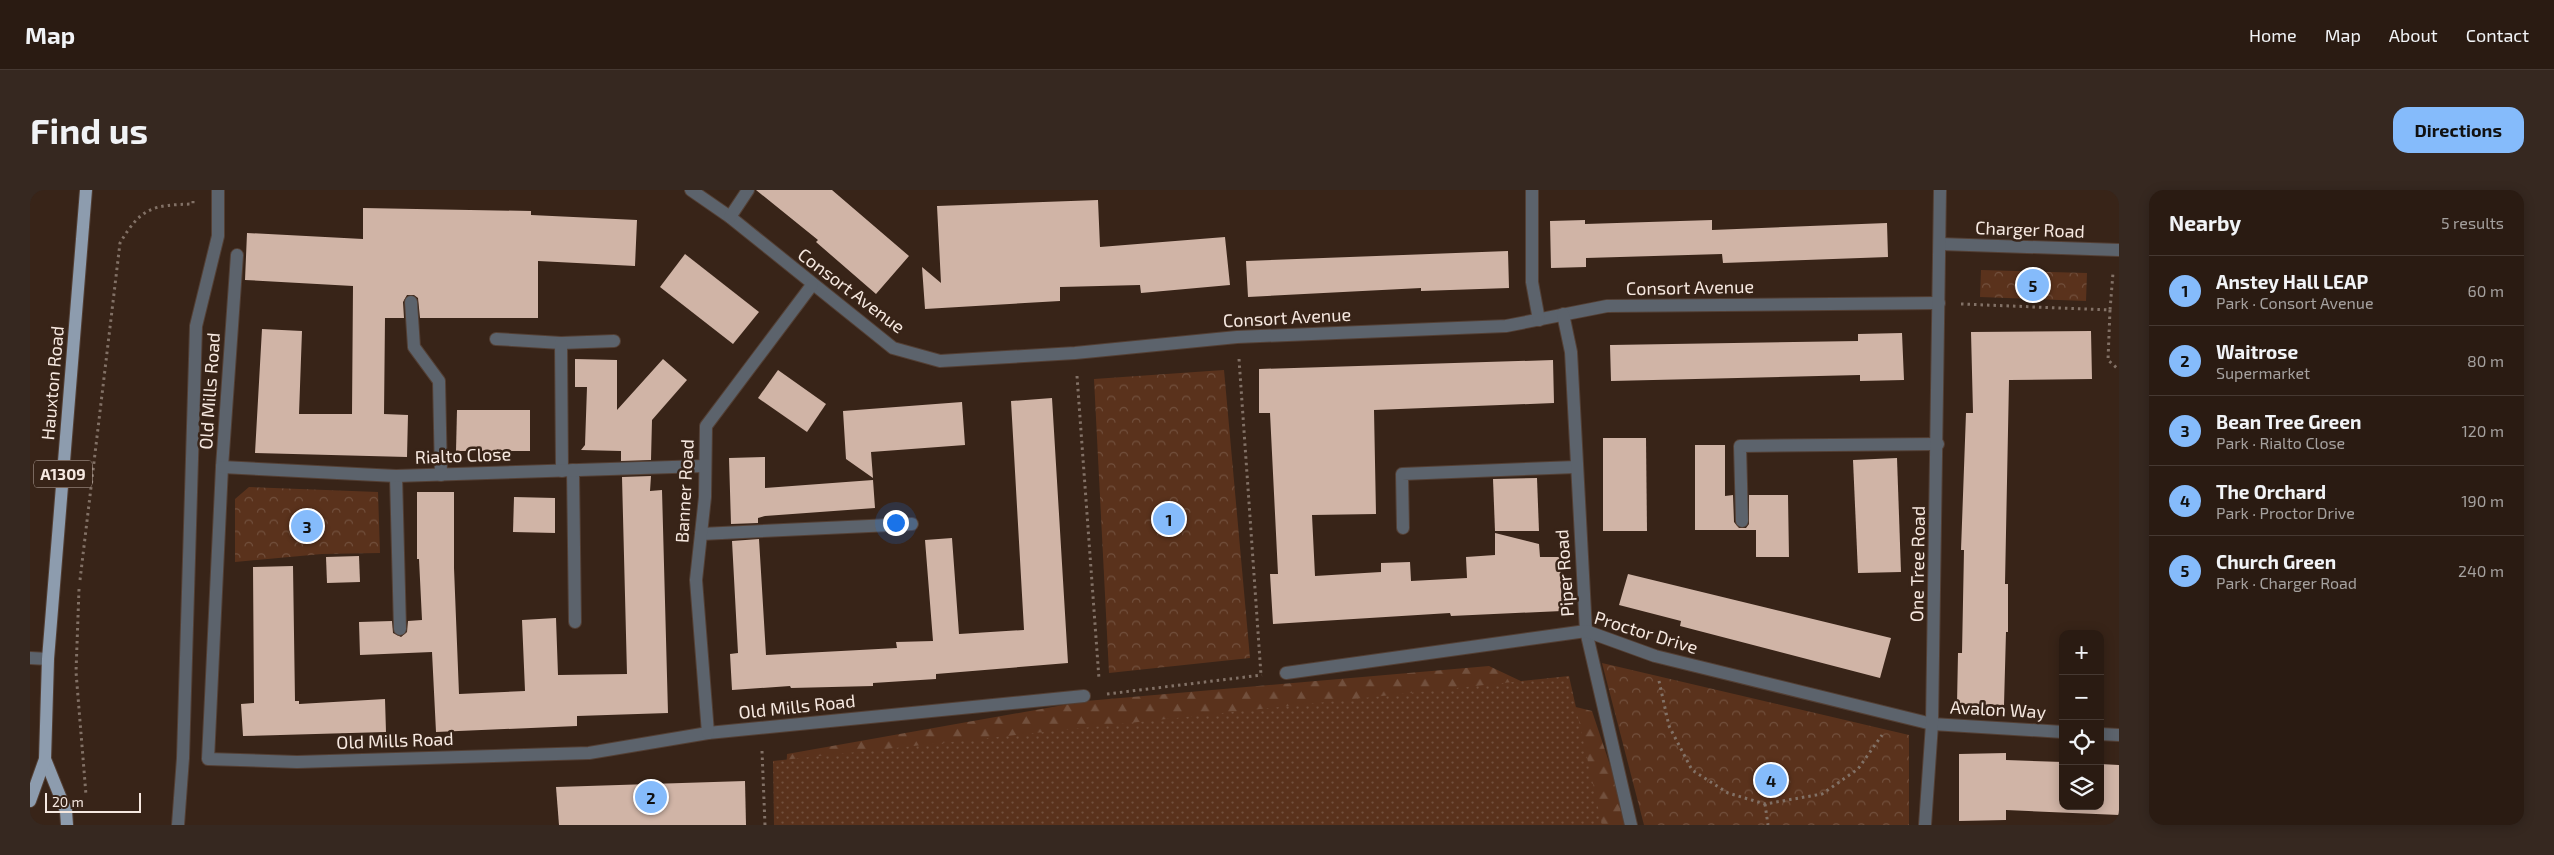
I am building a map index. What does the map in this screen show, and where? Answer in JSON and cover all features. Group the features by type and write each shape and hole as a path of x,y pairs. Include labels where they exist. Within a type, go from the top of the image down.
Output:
{"main road":[{"name":"Hauxton Road","path":"30,801 45,759 48,658 86,190"},
{"name":"Hauxton Road","path":"45,759 66,811 67,825"}],"street":[{"path":"178,825 184,748 196,326 218,236 218,190"},
{"name":"Consort Avenue","path":"691,190 730,217 812,286 893,348 940,360 1075,353 1237,337 1506,326 1607,306 1939,303"},
{"path":"730,217 748,190"},
{"path":"1532,190 1532,282 1539,320"},
{"name":"One Tree Road","path":"1925,825 1932,724 1938,444 1940,190"},
{"name":"Charger Road","path":"1940,244 2117,250"},
{"name":"Old Mills Road","path":"237,255 222,467 208,759 297,762 589,753 708,733 1084,696"},
{"name":"Banner Road","path":"708,733 696,580 705,498 706,426 812,286"},
{"path":"411,302 414,347 438,380 441,475"},
{"name":"Piper Road","path":"1563,314 1571,352 1586,631 1631,825"},
{"path":"496,339 561,342 614,341"},
{"path":"561,342 576,622"},
{"path":"1742,521 1740,446 1938,444"},
{"name":"Rialto Close","path":"222,467 396,476 704,466"},
{"path":"1403,528 1402,474 1576,467"},
{"path":"396,476 400,629"},
{"path":"701,534 912,524"},
{"name":"Proctor Drive","path":"1286,673 1586,631 1655,656 1932,724"},
{"path":"30,658 48,658"},
{"name":"Avalon Way","path":"1932,724 2059,732"},
{"path":"2104,734 2119,735"}],"path":[{"path":"86,799 76,672 79,587 116,265 120,243 133,220 162,205 193,204 193,197"},
{"path":"2117,250 2110,310 2108,360 2119,370"},
{"path":"1939,303 2110,310"},
{"path":"1237,337 1260,675"},
{"path":"1075,353 1100,694"},
{"path":"1655,656 1669,726 1692,770 1728,793 1765,804 1822,794 1858,770 1896,716"},
{"path":"1084,696 1286,673"},
{"path":"761,728 765,825"},
{"path":"1765,804 1768,825"}],"green space":[{"path":"1981,270 2087,273 2086,301 1980,297"},
{"path":"1224,370 1250,658 1109,673 1094,379"},
{"path":"249,487 378,492 380,553 322,554 235,562 235,499"},
{"path":"1602,663 1909,735 1909,825 1644,825"},
{"path":"1489,666 1576,707 1592,711 1630,825 784,825 787,754 1086,701"},
{"path":"1569,676 1602,825 774,825 773,761"}],"building":[{"path":"756,190 832,190 909,256 876,294 816,242 818,240"},
{"path":"1098,200 1100,247 1225,237 1230,285 1141,293 1140,285 1060,287 1060,301 925,309 922,267 941,283 937,206"},
{"path":"363,208 531,211 531,215 637,220 635,266 538,261 538,318 420,318 418,298 414,295 407,295 403,302 404,318 385,318 384,414 408,415 407,457 255,453 262,329 302,331 299,414 352,414 353,286 245,280 247,233 363,239"},
{"path":"1585,220 1585,224 1712,220 1712,230 1887,223 1888,257 1723,263 1722,254 1586,258 1586,267 1551,268 1550,221"},
{"path":"1508,251 1509,288 1421,291 1421,288 1248,297 1246,261"},
{"path":"685,254 759,312 733,344 660,287"},
{"path":"2091,331 2092,379 2009,380 2005,584 2008,584 2008,632 2006,632 2004,705 1957,704 1958,653 1962,653 1964,550 1961,550 1966,413 1973,413 1971,332"},
{"path":"1902,333 1904,380 1860,381 1860,375 1611,381 1610,345 1858,341 1858,334"},
{"path":"575,359 617,360 617,410 663,359 687,380 652,420 651,460 621,461 621,451 581,450 585,445 587,387 575,387"},
{"path":"1553,360 1554,403 1374,410 1376,514 1312,515 1315,576 1381,572 1381,563 1410,562 1411,581 1467,578 1466,557 1495,555 1495,533 1539,544 1540,557 1560,557 1562,611 1451,616 1450,613 1273,624 1270,574 1278,574 1270,413 1259,413 1259,369"},
{"path":"778,370 826,404 807,432 758,398"},
{"path":"1052,398 1068,663 936,674 936,679 873,683 873,686 791,688 790,686 732,690 730,654 738,653 732,541 759,539 766,655 897,648 896,642 933,641 925,540 952,538 959,634 1024,630 1011,401"},
{"path":"962,402 965,445 871,452 873,478 846,459 843,411"},
{"path":"457,410 530,410 530,451 456,451"},
{"path":"1603,438 1646,438 1647,531 1603,531"},
{"path":"1695,445 1725,445 1725,496 1733,495 1734,522 1739,528 1746,528 1749,524 1749,495 1788,495 1789,557 1756,557 1756,530 1695,530"},
{"path":"765,457 765,488 873,480 875,508 765,516 758,518 758,523 731,524 729,458"},
{"path":"1897,458 1901,572 1858,573 1853,460"},
{"path":"651,476 650,491 662,490 668,713 577,716 577,726 436,732 432,652 360,655 359,622 392,621 393,633 401,637 407,632 408,621 422,620 419,559 417,559 417,492 454,492 454,568 459,694 525,691 522,620 556,618 558,675 627,674 622,477"},
{"path":"1537,478 1539,531 1495,531 1493,479"},
{"path":"514,497 555,498 555,533 513,532"},
{"path":"359,556 360,582 327,583 326,557"},
{"path":"293,566 295,701 299,701 299,704 385,699 386,732 243,736 241,704 254,703 253,567"},
{"path":"1628,574 1891,638 1880,678 1680,626 1681,621 1619,605"},
{"path":"2006,753 2006,760 2059,762 2059,810 2104,810 2104,764 2119,765 2119,815 2006,810 2006,820 1959,821 1959,754"},
{"path":"745,781 746,825 559,825 556,787"}],"place":[{"name":"Church Green","path":"2033,285"},
{"name":"Anstey Hall LEAP","path":"1169,519"},
{"name":"Bean Tree Green","path":"307,526"},
{"name":"The Orchard","path":"1771,780"},
{"name":"Waitrose","path":"651,797"}]}
